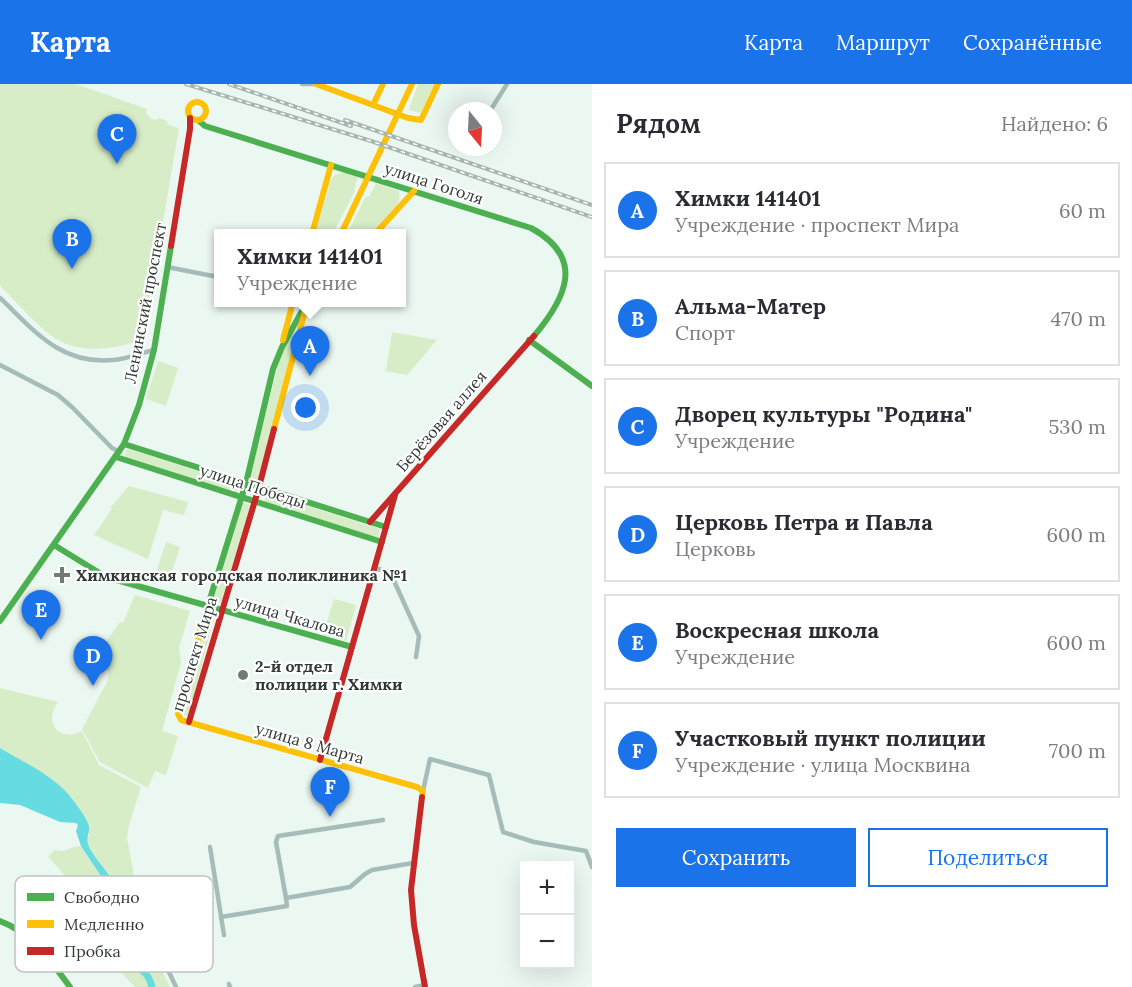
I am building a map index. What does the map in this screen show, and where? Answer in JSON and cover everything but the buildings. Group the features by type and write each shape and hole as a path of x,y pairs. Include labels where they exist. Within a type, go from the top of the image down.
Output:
{"street":[{"path":"302,84 315,84 408,118 421,120 438,84"},
{"path":"328,84 339,92"},
{"path":"373,105 383,84"},
{"path":"344,229 411,84"},
{"path":"496,102 507,84"},
{"name":"Ленинский проспект","path":"0,621 124,444 140,400 154,350 190,129 194,120"},
{"name":"улица Гоголя","path":"194,120 205,126 531,228 547,236 555,244 564,261 565,286 557,304 529,340"},
{"path":"313,229 331,165"},
{"path":"380,229 414,191"},
{"path":"167,267 214,276"},
{"path":"0,297 62,352 116,360 154,350"},
{"path":"282,346 292,307"},
{"name":"проспект Мира","path":"306,307 282,346 273,369 246,483 207,606 178,714 180,720 189,722 259,487 307,307"},
{"path":"529,340 592,386"},
{"name":"Берёзовая аллея","path":"320,760 395,493 529,340"},
{"path":"0,365 57,395 118,454"},
{"name":"улица Победы","path":"124,444 386,527"},
{"name":"улица Победы","path":"118,454 241,497 382,542"},
{"path":"370,522 395,493"},
{"name":"улица Чкалова","path":"54,545 106,577 352,647"},
{"path":"374,568 390,572 419,636 416,657"},
{"name":"улица 8 Марта","path":"189,722 417,787 423,791"},
{"path":"415,987 425,986 411,890 423,791 430,759 489,775 503,832 534,842 586,851 592,867"},
{"path":"221,917 287,906 276,842 278,836 383,820"},
{"path":"210,847 224,935"},
{"path":"285,898 350,887 372,870 413,863"},
{"path":"0,921 15,927"},
{"path":"59,972 70,987"},
{"path":"169,972 176,987"}],"green space":[{"path":"0,84 76,84 147,109 146,113 152,119 160,118 167,121 168,125 179,128 143,339 100,348 68,344 43,329 0,286"},
{"path":"418,84 435,84 419,113 409,110"},
{"path":"343,172 358,176 355,191 335,229 316,229 331,179"},
{"path":"376,183 399,191 395,209 376,229 350,229 366,196 369,197"},
{"path":"392,332 437,340 407,375 386,371"},
{"path":"291,335 295,337 259,478 252,481 249,477 280,358"},
{"path":"158,361 178,368 166,406 146,399"},
{"path":"129,449 239,484 236,493 126,458 126,450"},
{"path":"129,486 188,502 184,515 163,510 148,559 94,535 112,509 110,508"},
{"path":"267,493 380,529 379,536 377,538 264,502"},
{"path":"241,502 251,505 221,603 211,600"},
{"path":"166,542 180,547 169,581 155,576"},
{"path":"135,595 190,611 179,648 181,663 162,731 178,736 166,775 155,771 148,788 100,762 82,729 107,682 109,671 93,659 120,622 123,623"},
{"path":"334,599 356,605 346,641 323,635"},
{"path":"208,612 215,614 189,715 185,716 180,712 183,700 189,701 191,694 187,693"},
{"path":"0,688 58,702 52,717 55,728 66,734 82,731 99,765 141,787 127,838 134,876 108,876 87,844 89,833 67,793 48,776 0,748"},
{"path":"81,846 101,876 65,876 48,856 55,850 62,851"},
{"path":"121,972 162,972 170,987 135,987"}],"water":[{"path":"0,748 54,781 69,795 89,826 88,842 92,852 110,876 101,876 81,846 76,823 60,822 20,805 0,803"}],"waterway":[{"path":"144,972 152,987"}],"railway":[{"path":"186,84 371,141 592,217"},
{"path":"229,84 351,126"},
{"path":"345,120 592,205"}],"traffic: fast":[{"path":"198,120 205,126 531,228 548,240 559,252 565,265 562,293 534,336"},
{"path":"0,621 124,444 139,405 154,350 171,246"},
{"path":"201,628 246,483 273,369 282,347 304,307"},
{"path":"529,340 592,386"},
{"path":"124,444 386,527"},
{"path":"116,457 382,542"},
{"path":"54,545 106,577 352,647"},
{"path":"0,921 15,929"},
{"path":"59,972 70,987"}],"traffic: slow":[{"path":"316,84 408,118 421,120 438,84"},
{"path":"373,105 383,84"},
{"path":"343,229 412,84"},
{"path":"193,102 201,102 206,107 206,111 204,118 193,120 188,115 188,107 193,102"},
{"path":"313,229 331,165"},
{"path":"380,229 414,191"},
{"path":"283,340 292,307"},
{"path":"274,429 306,307"},
{"path":"201,628 178,714 181,720 417,787 423,791 422,797"}],"traffic: jam":[{"path":"171,246 190,118"},
{"path":"370,522 534,336"},
{"path":"189,722 274,429"},
{"path":"320,760 395,495"},
{"path":"422,797 411,890 414,925 425,987"}],"place":[{"name":"Дворец культуры \"Родина\"","path":"117,164"},
{"name":"Альма-Матер","path":"72,269"},
{"name":"Химки 141401","path":"310,376"},
{"name":"Химкинская городская поликлиника №1","path":"62,575"},
{"name":"Воскресная школа","path":"41,640"},
{"name":"2-й отдел полиции г. Химки","path":"243,675"},
{"name":"Церковь Петра и Павла","path":"93,686"},
{"name":"Участковый пункт полиции","path":"330,817"}]}
